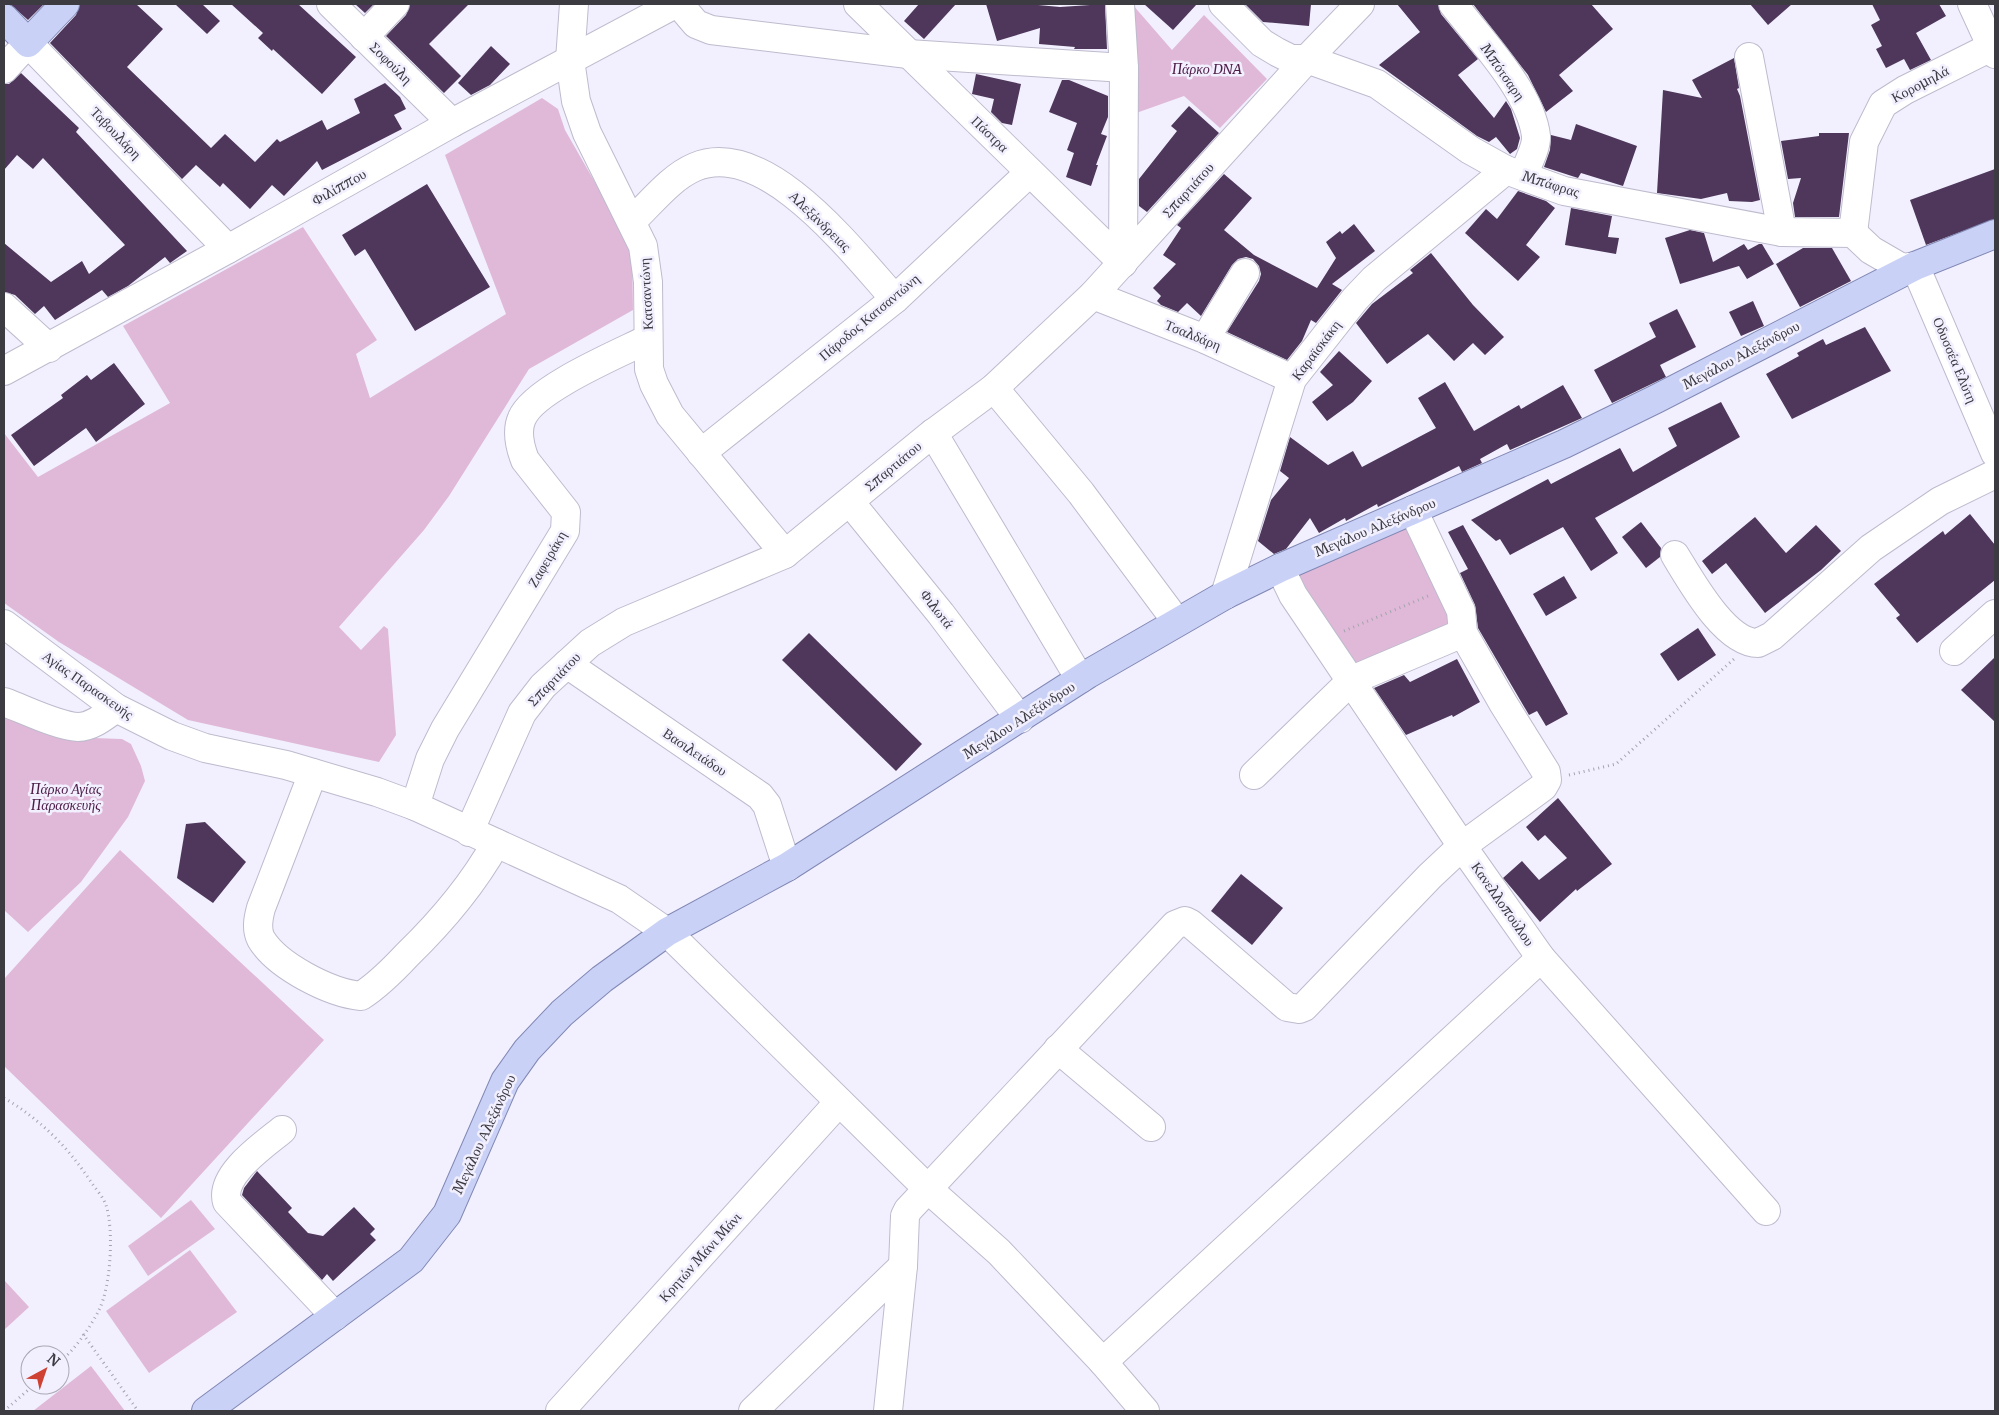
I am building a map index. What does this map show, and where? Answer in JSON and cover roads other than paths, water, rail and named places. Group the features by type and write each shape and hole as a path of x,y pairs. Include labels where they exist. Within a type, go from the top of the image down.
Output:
{"main road":[{"path":"28,43 65,4"},
{"name":"Ταβουλάρη","path":"4,18 28,43"},
{"name":"Μεγάλου Αλεξάνδρου","path":"206,1411 411,1260 431,1237 447,1214 505,1081 527,1050 562,1013 602,979 667,932 787,867 1080,680 1225,595 1280,568 1528,460 1656,399 1915,266 1995,234"}],"street":[{"name":"Σοφούλη","path":"331,4 452,123"},
{"path":"364,37 395,4"},
{"name":"Κατσαντώνη","path":"574,4 570,60 579,114 632,221 643,246 647,265 649,369 661,400 785,554"},
{"name":"Φιλίππου","path":"4,371 228,249 452,123 675,4"},
{"path":"679,4 696,24 711,30 908,54 1124,68"},
{"name":"Πάστρα","path":"858,4 1123,263"},
{"path":"1120,4 1124,68 1123,263"},
{"name":"Μπάφρας","path":"1223,4 1262,43 1291,59 1307,59 1377,84 1470,150 1514,173 1564,191 1782,232 1853,233"},
{"name":"Μπότσαρη","path":"1454,4 1520,92 1530,114 1537,138 1514,173"},
{"path":"1972,4 1994,49"},
{"name":"Σπαρτιάτου","path":"469,832 522,713 537,692 590,643 624,622 785,554 933,433 994,388 1093,295 1123,263 1307,59 1351,7"},
{"path":"4,69 28,43"},
{"name":"Ταβουλάρη","path":"28,43 228,249"},
{"name":"Κορομηλά","path":"1853,233 1864,142 1883,104 1905,90 1994,49"},
{"path":"1749,57 1782,232"},
{"name":"Αλεξάνδρειας","path":"632,221 680,176 696,166 714,163 751,168 792,191 894,299"},
{"name":"Πάροδος Κατσαντώνη","path":"701,452 894,299 1029,173"},
{"name":"Καραϊσκάκη","path":"1225,595 1292,379 1355,299 1374,280 1514,173"},
{"path":"1853,233 1871,250 1887,257 1902,268 1915,266"},
{"name":"Οδυσσέα Ελύτη","path":"1915,266 1995,453"},
{"path":"1205,339 1245,273"},
{"name":"Τσαλδάρη","path":"1093,295 1205,339 1292,379"},
{"path":"4,308 49,348"},
{"name":"Ζαφειράκη","path":"415,806 430,759 445,729 566,531 566,512 525,460 522,451 520,427 522,419 533,402 580,374 648,339"},
{"path":"994,388 1081,493 1177,622"},
{"path":"933,433 1080,680"},
{"path":"1675,555 1702,601 1742,640 1758,644 1772,636 1870,548 1940,501 1995,474"},
{"name":"Φιλωτά","path":"850,502 941,614 1020,719"},
{"path":"888,1411 903,1266 905,1216 912,1203 1179,922 1185,921 1191,924 1287,1007 1299,1010 1430,876 1462,846 1544,787 1546,772 1503,704 1463,633 1461,611 1413,510"},
{"name":"Κανελλοπούλου","path":"1280,568 1293,595 1462,846 1541,958 1766,1211"},
{"path":"1954,651 1995,614"},
{"name":"Αγίας Παρασκευής","path":"4,624 116,708 172,736 205,748 313,773 415,806 619,899 667,932 928,1188 999,1252 1103,1362 1145,1411"},
{"path":"1254,775 1352,680 1463,633"},
{"name":"Βασιλειάδου","path":"567,664 760,796 767,805 787,867"},
{"path":"4,702 64,724 78,726 89,724 104,717 116,708"},
{"path":"313,773 261,908 258,929 261,939 293,969 336,991 361,996 388,974 435,928 464,893 496,844"},
{"path":"1103,1362 1541,958"},
{"path":"1058,1049 1151,1127"},
{"name":"Κρητών Μάνι Μάνι","path":"560,1411 839,1102"},
{"path":"282,1130 241,1166 231,1179 225,1197 227,1202 335,1316"},
{"path":"753,1411 903,1266"}],"park label":[{"name":"Πάρκο DNA","path":"1207,69"},
{"name":"Πάρκο Αγίας Παρασκευής","path":"66,798"}]}
